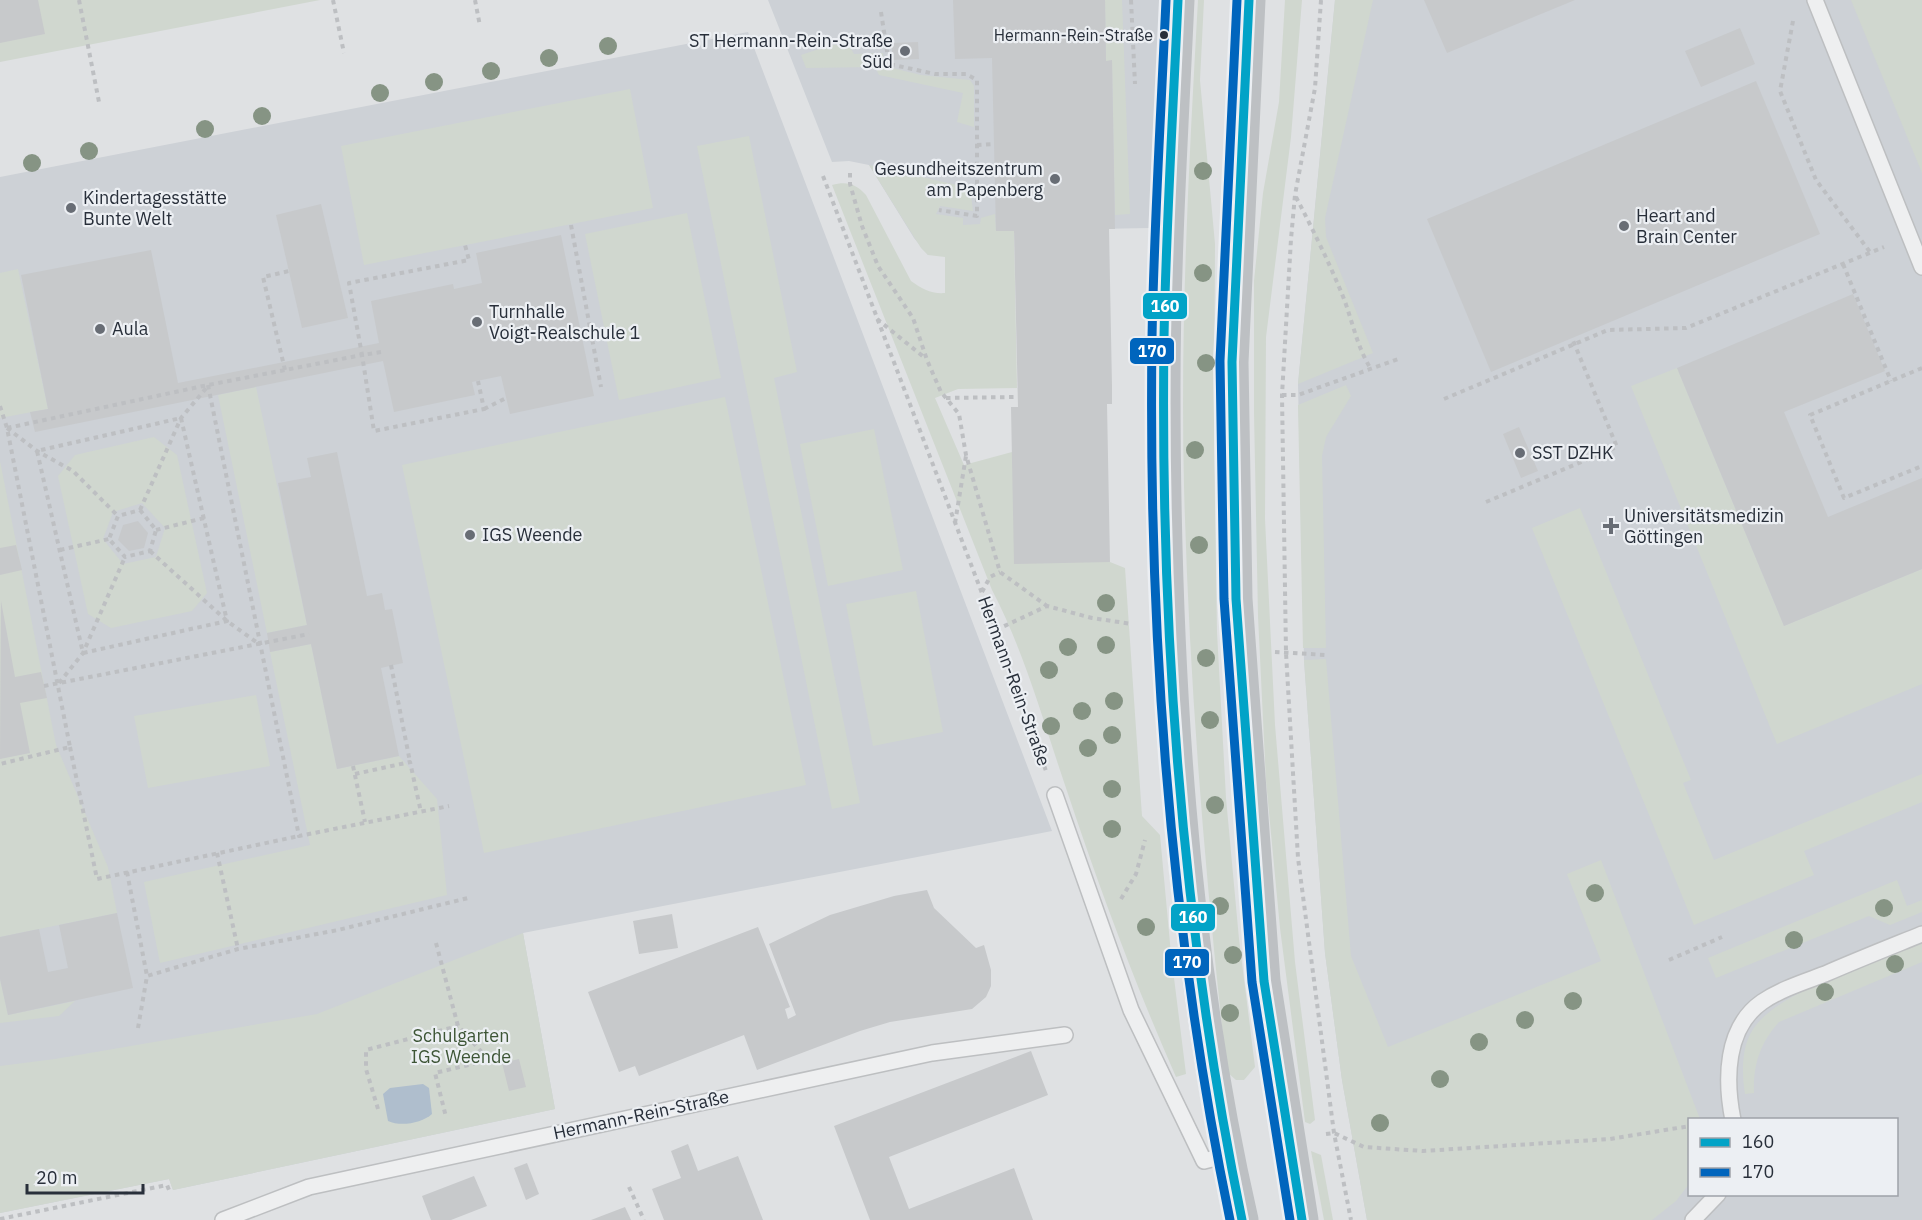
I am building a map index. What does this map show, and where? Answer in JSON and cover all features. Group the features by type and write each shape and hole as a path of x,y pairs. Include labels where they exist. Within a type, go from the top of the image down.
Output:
{"street":[{"path":"1178,0 1164,386 1167,599 1179,798 1202,999 1227,1155 1242,1220"},
{"path":"1249,0 1232,362 1236,599 1264,981 1302,1220"}],"lane":[{"path":"1815,0 1922,267"},
{"path":"1055,795 1131,1010 1204,1161 1227,1155"},
{"path":"1733,1118 1728,1092 1729,1068 1737,1032 1752,1011 1783,991 1922,933"},
{"name":"Hermann-Rein-Straße","path":"223,1220 309,1187 932,1053 1065,1035"},
{"path":"1693,1220 1716,1196"}],"path":[{"path":"79,0 99,102"},
{"path":"333,0 344,53"},
{"path":"474,0 480,26"},
{"path":"1131,0 1133,53"},
{"path":"1321,0 1315,88 1295,195 1282,395 1286,652 1298,858 1334,1133 1350,1220"},
{"path":"1795,11 1780,91 1816,180 1870,252"},
{"path":"881,12 889,64 935,74 966,74 977,80 977,216 939,210"},
{"path":"977,145 994,144"},
{"path":"850,173 850,184 862,226 878,266 913,318 927,360 946,398 958,414 966,455 1000,572 1047,606 1092,618 1137,624"},
{"name":"Hermann-Rein-Straße","path":"823,176 982,592 1055,795"},
{"path":"1295,195 1326,255 1345,302 1360,351 1371,369"},
{"path":"571,225 601,387"},
{"path":"1444,399 1608,330 1686,328 1910,236"},
{"path":"465,245 469,260 349,283 374,431 484,409 506,398"},
{"path":"1843,264 1891,381"},
{"path":"285,370 263,277 289,271"},
{"path":"877,319 927,360"},
{"path":"1486,502 1617,447 1572,338"},
{"path":"7,428 208,385 381,352"},
{"path":"1282,395 1298,395 1401,358"},
{"path":"1922,368 1810,415 1844,498 1922,466"},
{"path":"478,381 484,409"},
{"path":"140,510 181,418 208,385"},
{"path":"208,385 299,836"},
{"path":"946,398 1017,397"},
{"path":"0,406 7,428 97,879 449,806"},
{"path":"37,451 181,418"},
{"path":"181,418 227,621"},
{"path":"7,428 37,451 73,471 118,516"},
{"path":"37,451 83,653"},
{"path":"955,524 966,455"},
{"path":"118,516 140,510"},
{"path":"140,510 156,530"},
{"path":"109,539 118,516"},
{"path":"156,530 204,518"},
{"path":"150,551 156,530"},
{"path":"60,550 109,539"},
{"path":"109,539 125,557"},
{"path":"150,551 227,621 259,644"},
{"path":"125,557 150,551"},
{"path":"59,683 83,653 125,557"},
{"path":"982,592 990,577 1000,572"},
{"path":"996,630 1047,606"},
{"path":"83,653 227,621"},
{"path":"44,686 309,634"},
{"path":"1286,652 1326,655"},
{"path":"392,665 421,812"},
{"path":"0,764 70,747"},
{"path":"355,774 410,762"},
{"path":"353,766 365,822"},
{"path":"217,853 238,949"},
{"path":"127,872 147,976 138,1028"},
{"path":"147,976 238,949 338,930 468,898"},
{"path":"1670,960 1722,937"},
{"path":"436,943 458,1026 489,1060 435,1073 446,1117"},
{"path":"378,1109 366,1069 366,1050 458,1026"},
{"path":"1334,1133 1364,1146 1423,1150 1610,1139 1688,1126"},
{"path":"0,1219 167,1185 168,1190"},
{"path":"629,1187 644,1220"}],"shaded area":[{"path":"768,0 1160,0 1149,228 945,232 928,255 914,238 869,165 849,161 832,162"},
{"name":"Universitätsmedizin Göttingen","path":"1335,0 1922,0 1922,1220 1367,1220 1342,1080 1325,953 1304,660 1298,384"},
{"name":"IGS Weende","path":"748,32 1052,831 523,933 555,1109 173,1190 169,1179 0,1213 0,177"}],"green space":[{"path":"0,0 320,0 0,62"},
{"path":"1105,0 1122,0 1130,214 1115,215 1112,61 1106,61"},
{"path":"1198,0 1204,0 1200,80 1215,244 1214,439 1217,632 1226,798 1239,939 1255,1067 1244,1080 1236,1080 1227,1072 1199,779 1186,559 1183,425 1184,303"},
{"path":"1285,0 1302,0 1291,137 1266,337 1265,519 1275,725 1295,962 1315,1120 1310,1124 1305,1122 1280,928 1266,781 1258,616 1254,281 1263,193 1279,102"},
{"path":"1335,0 1373,0 1325,218 1326,237 1373,353 1298,384"},
{"path":"1851,0 1922,0 1922,173"},
{"path":"831,45 849,45 854,54 883,53 884,66 921,75 970,80 974,86 974,127 957,122 963,93 879,75 875,67 806,68 801,55"},
{"path":"630,89 653,208 364,265 341,146"},
{"path":"749,136 797,372 774,378 860,803 832,809 697,146"},
{"path":"869,165 970,188 973,211 940,206 936,214 963,218 963,225 980,224 981,218 995,214 996,231 1014,231 1017,388 958,389 935,398 964,465 1012,452 1110,562 1125,568 1142,816 1160,835 1171,954 1186,1074 1176,1077 1132,971 1092,863 1024,664 992,590 832,185 847,184 862,191 911,281 935,293 945,293 945,257 928,255 921,248"},
{"path":"687,213 721,378 619,400 585,234"},
{"path":"18,269 48,409 0,418 0,273"},
{"path":"1677,368 1784,626 1922,569 1922,684 1777,744 1631,386"},
{"path":"1346,385 1351,396 1326,437 1322,456 1326,648 1303,648 1298,405"},
{"path":"256,387 307,625 267,633 218,395"},
{"path":"725,397 806,785 484,853 402,465"},
{"path":"874,429 903,570 828,586 800,444"},
{"path":"154,437 177,455 207,593 192,611 111,628 88,614 58,476 75,455","holes":["142,503 165,528 156,557 123,564 103,539 113,512"]},
{"path":"0,461 56,745 108,867 117,913 0,937"},
{"path":"1580,508 1691,780 1683,783 1714,860 1922,774 1922,802 1804,851 1814,875 1694,925 1532,528"},
{"path":"916,591 943,732 873,746 846,604"},
{"path":"311,644 337,769 399,756 437,799 447,895 160,963 144,882 310,845 270,652"},
{"path":"1326,659 1351,956 1388,1047 1601,961 1567,874 1601,860 1700,1118 1688,1118 1688,1185 1676,1201 1652,1220 1367,1220 1342,1080 1325,953 1304,660"},
{"path":"256,695 270,766 148,788 134,716"},
{"path":"1897,880 1907,906 1922,900 1922,912 1890,925 1869,916 1716,978 1708,958"},
{"name":"Schulgarten IGS Weende","path":"523,933 555,1109 173,1190 169,1179 0,1213 0,1066 55,1059 317,1014"},
{"path":"1922,942 1922,962 1779,1022 1762,1046 1756,1064 1754,1093 1745,1094 1744,1054 1748,1038 1764,1017 1804,990"},
{"path":"0,979 8,1015 75,1001 59,1016 0,1023"},
{"path":"1311,1151 1321,1155 1333,1220 1324,1220"}],"water":[{"path":"423,1084 429,1088 432,1114 423,1120 411,1123 399,1124 388,1121 383,1094 390,1088"}],"building":[{"path":"0,0 38,0 45,34 0,43"},
{"path":"953,0 1105,0 1106,61 1112,60 1115,229 1109,229 1112,386 1112,404 1107,404 1110,562 1014,564 1011,407 1018,407 1014,231 996,231 992,58 955,59"},
{"path":"1424,0 1575,0 1447,53"},
{"path":"1740,28 1755,64 1701,87 1685,51"},
{"name":"ST Hermann-Rein-Straße Süd","path":"918,42 919,59 892,60 892,43"},
{"name":"Heart and Brain Center","path":"1756,81 1820,234 1491,372 1427,219"},
{"path":"321,204 348,318 302,328 276,215"},
{"path":"561,235 594,396 510,414 501,376 472,382 475,395 394,412 383,361 35,432 30,412 48,409 21,275 151,250 178,383 379,343 371,301 453,284 454,289 482,283 476,253"},
{"path":"1853,294 1885,371 1784,412 1828,517 1922,478 1922,569 1784,626 1677,368"},
{"name":"SST DZHK","path":"1519,427 1538,471 1521,478 1503,434"},
{"path":"337,452 367,596 382,593 385,610 392,609 403,663 381,668 399,756 337,769 311,644 270,652 267,633 307,625 278,483 311,477 307,458"},
{"path":"138,521 148,533 144,548 129,551 118,540 123,525"},
{"path":"16,545 22,570 0,575 0,548"},
{"path":"1,601 15,677 41,672 47,698 20,703 30,753 0,759"},
{"path":"927,890 934,908 976,948 984,945 991,970 991,986 986,997 972,1009 890,1022 757,1070 744,1035 639,1076 635,1066 619,1072 588,992 758,927 790,1007 785,1009 788,1019 796,1015 769,944 830,915 894,896"},
{"path":"117,913 133,988 8,1015 0,979 0,937 39,929 48,972 68,968 59,925"},
{"path":"672,914 678,948 639,954 633,921"},
{"path":"1031,1051 1048,1095 889,1157 909,1209 1014,1168 1033,1220 870,1220 834,1126"},
{"path":"519,1059 526,1087 509,1091 502,1063"},
{"path":"688,1144 698,1171 738,1156 763,1220 664,1220 652,1189 681,1178 671,1151"},
{"path":"527,1163 539,1194 526,1200 514,1168"},
{"path":"474,1176 487,1206 451,1220 431,1220 422,1196"},
{"path":"625,1207 631,1220 591,1220"}],"transit line":[{"name":"170","path":"1166,0 1152,338 1154,560 1159,671 1167,782 1192,1002 1209,1111 1230,1220"},
{"name":"160","path":"1178,0 1164,338 1166,561 1171,671 1179,782 1204,1001 1221,1111 1242,1220"},
{"name":"170","path":"1237,0 1220,361 1224,599 1252,982 1290,1220"},
{"name":"160","path":"1249,0 1232,362 1236,599 1264,981 1302,1220"}],"place":[{"name":"Hermann-Rein-Straße","path":"1164,35"},
{"name":"ST Hermann-Rein-Straße Süd","path":"905,51"},
{"name":"Gesundheitszentrum am Papenberg","path":"1055,179"},
{"name":"Kindertagesstätte Bunte Welt","path":"71,208"},
{"name":"Heart and Brain Center","path":"1624,226"},
{"name":"Turnhalle Voigt-Realschule 1","path":"477,322"},
{"name":"Aula","path":"100,329"},
{"name":"SST DZHK","path":"1520,453"},
{"name":"Universitätsmedizin Göttingen","path":"1611,526"},
{"name":"IGS Weende","path":"470,535"}]}
